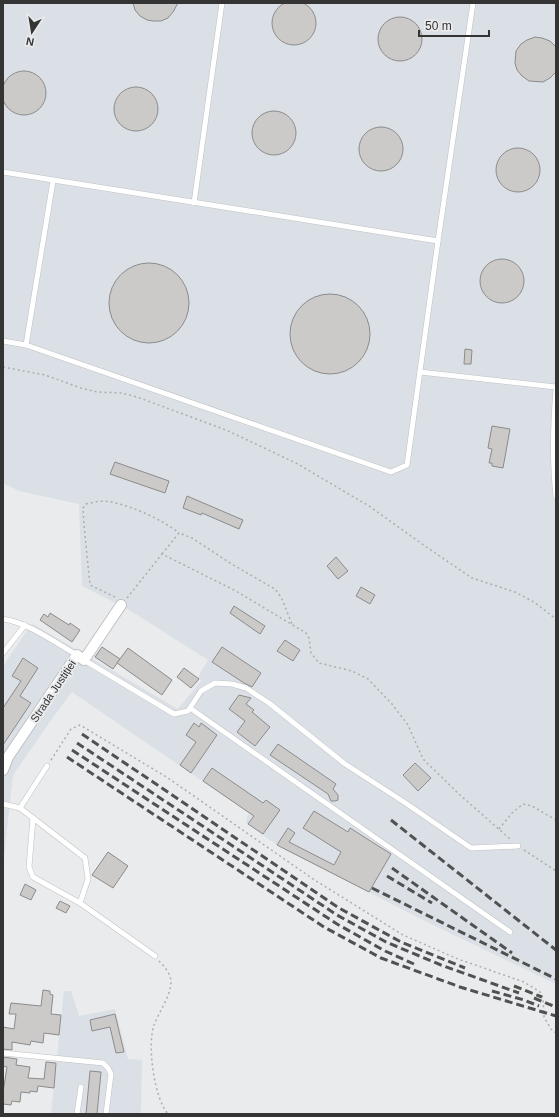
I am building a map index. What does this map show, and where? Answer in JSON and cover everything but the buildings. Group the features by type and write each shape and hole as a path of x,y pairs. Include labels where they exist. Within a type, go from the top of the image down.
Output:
{"street":[{"name":"Strada Justiției","path":"3,770 8,757 80,658 123,604"}],"lane":[{"path":"194,203 222,3"},
{"path":"3,341 26,345 391,472 407,465 438,241 474,3"},
{"path":"3,172 438,241"},
{"path":"26,345 53,181"},
{"path":"420,372 556,389 553,432 553,470 556,496"},
{"path":"3,619 15,621 25,625 174,714 188,711 201,691 214,683 232,684 246,688 269,703 345,764 471,848 518,846"},
{"path":"3,653 25,625"},
{"path":"190,708 510,932"},
{"path":"20,808 47,766"},
{"path":"3,804 20,808 85,858 88,879 80,903"},
{"path":"33,818 29,867 33,877 80,903 155,956"},
{"path":"3,1053 103,1063 111,1074 106,1114"},
{"path":"77,1114 81,1087"}],"path":[{"path":"3,367 45,375 81,388 98,392 121,393 137,397 226,430 303,467 369,506 472,578 515,592 534,602 556,618"},
{"path":"179,532 123,604 90,585 83,508 86,504 97,501 110,502 142,512 192,538 230,563 275,589 282,597 292,624"},
{"path":"162,554 236,591 306,633 309,638 311,653 319,663 352,671 368,679 392,704 408,725 423,759 460,795 518,846 556,871"},
{"path":"47,766 71,729 80,725 168,778 313,879 403,935 458,959 524,982 540,992 543,998 544,1017 551,1029 556,1034"},
{"path":"499,829 512,813 523,804 532,806 556,820"},
{"path":"155,956 166,967 171,981 169,992 154,1026 152,1038 153,1074 164,1109 168,1114"}],"shaded area":[{"path":"3,3 556,3 556,984 425,921 277,845 246,823 249,813 72,692 13,775 3,866 3,666 33,624 178,709 201,681 198,677 208,660 131,611 82,586 79,504 19,491 3,483"},
{"path":"64,991 71,991 79,1016 115,1009 128,1059 142,1060 141,1114 51,1114"}],"railway":[{"path":"82,734 339,908 401,942 465,968"},
{"path":"77,743 337,915 386,942 441,965 519,993"},
{"path":"72,750 337,924 385,951 414,964"},
{"path":"67,757 324,927 381,958 460,987 556,1016"},
{"path":"391,820 556,950"},
{"path":"392,868 512,953"},
{"path":"387,876 432,903"},
{"path":"372,888 556,979"},
{"path":"514,986 542,997"},
{"path":"492,991 539,1006"},
{"path":"534,998 556,1007"}]}
